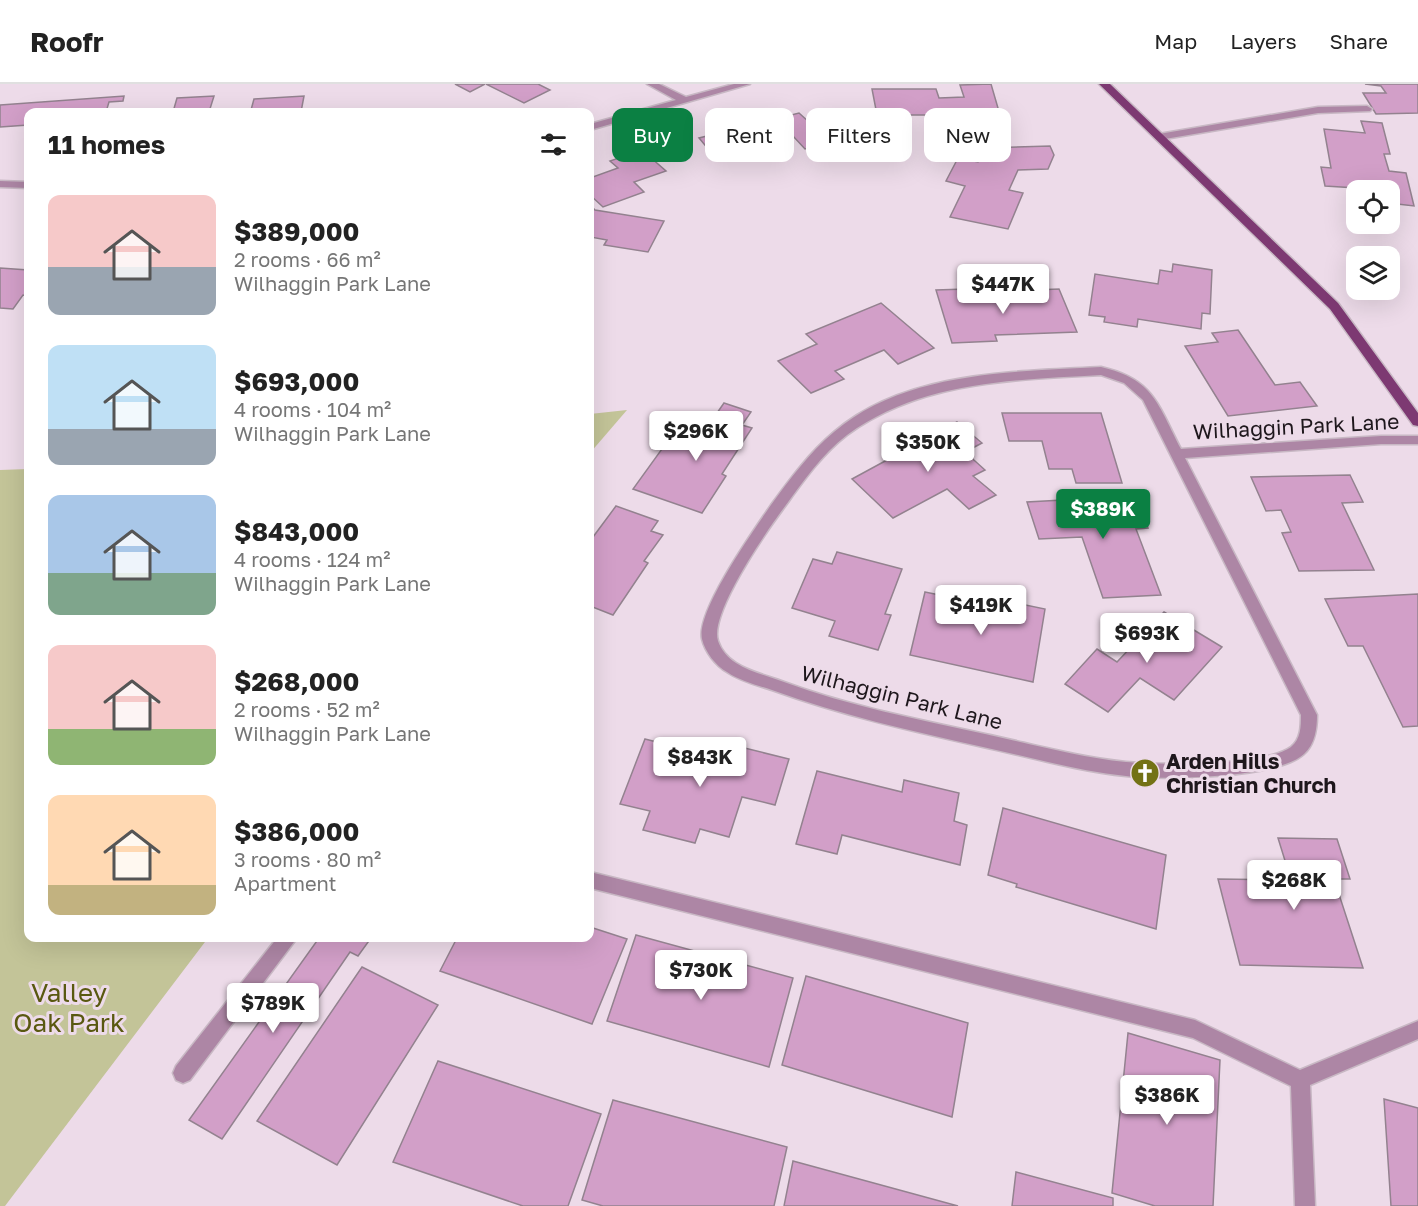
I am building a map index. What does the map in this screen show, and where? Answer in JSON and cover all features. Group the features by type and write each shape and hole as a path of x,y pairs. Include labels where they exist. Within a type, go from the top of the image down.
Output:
{"main road":[{"path":"1104,84 1334,306 1418,422"}],"street":[{"path":"652,84 685,101"},
{"path":"594,126 745,84"},
{"path":"1159,137 1318,110 1367,109"},
{"path":"0,184 24,185"},
{"name":"Wilhaggin Park Lane","path":"1101,371 1111,373 1130,380 1144,391 1177,454 1309,715 1309,735 1297,752 1276,760 1189,771 1149,771 1097,765 917,726 811,699 733,669 716,654 709,635 712,616 793,481 821,451 853,424 904,397 942,386 982,379 1101,371"},
{"name":"Wilhaggin Park Lane","path":"1177,454 1418,440"},
{"path":"594,880 1195,1029 1300,1080 1418,1030"},
{"path":"183,1073 285,942"},
{"path":"1300,1080 1305,1206"}],"green space":[{"path":"627,410 594,448 594,414"},
{"name":"Valley Oak Park","path":"24,469 24,942 205,942 5,1206 0,1206 0,470"}],"building":[{"path":"455,84 485,84 470,92"},
{"path":"486,84 538,84 550,90 524,103"},
{"path":"991,84 998,108 924,108 924,115 912,115 912,108 876,108 872,89 936,89 939,98 964,97 960,85"},
{"path":"1365,84 1418,84 1418,113 1376,114 1363,93 1386,93 1381,86"},
{"path":"124,96 123,101 109,102 107,108 24,108 24,125 0,127 0,105"},
{"path":"214,96 210,108 174,108 177,98"},
{"path":"304,96 302,108 252,108 254,99"},
{"path":"799,113 806,119 806,149 794,137 794,114"},
{"path":"1361,121 1382,123 1390,154 1384,154 1389,171 1406,173 1414,206 1400,204 1400,180 1346,180 1346,187 1325,186 1321,167 1331,168 1324,129 1365,133"},
{"path":"705,136 705,145 699,138"},
{"path":"1050,146 1054,155 1048,169 1018,170 1009,190 1023,193 1008,229 950,217 965,186 946,181 956,162 1011,162 1011,147"},
{"path":"610,161 656,162 666,171 634,182 644,192 603,207 594,199 594,177 618,168"},
{"path":"594,209 664,221 648,252 604,245 607,240 594,238"},
{"path":"1173,264 1212,270 1210,314 1202,313 1201,329 1138,319 1137,327 1104,322 1105,317 1089,315 1095,274 1158,284 1160,270 1172,272"},
{"path":"0,268 24,270 24,295 13,309 0,308"},
{"path":"966,289 969,299 1036,296 1034,290 1059,289 1077,332 995,335 997,341 952,343 936,290"},
{"path":"881,303 934,348 898,364 884,350 835,371 844,379 811,393 778,361 817,344 806,334"},
{"path":"1238,330 1275,385 1300,382 1317,406 1228,416 1185,346 1218,342 1212,333"},
{"path":"724,403 751,412 742,425 752,428 722,474 726,476 702,513 633,489 672,435 697,442"},
{"path":"1002,413 1101,413 1122,483 1076,483 1072,469 1049,469 1042,441 1009,441"},
{"path":"957,422 982,443 965,452 985,470 973,476 996,495 969,509 947,489 893,518 852,479"},
{"path":"1350,475 1363,502 1342,503 1374,570 1299,571 1282,533 1291,532 1281,510 1266,511 1251,477"},
{"path":"1136,496 1148,528 1136,529 1161,595 1103,598 1082,537 1039,539 1027,502"},
{"path":"616,506 658,521 651,531 663,535 644,561 648,563 613,615 594,608 594,536"},
{"path":"837,552 902,569 885,614 891,615 878,650 829,636 835,621 792,608 813,559 832,564"},
{"path":"925,592 964,600 960,620 982,624 987,597 1045,609 1033,682 910,655"},
{"path":"1418,594 1418,726 1403,727 1363,646 1348,646 1325,599"},
{"path":"1164,612 1222,647 1174,700 1140,678 1108,712 1065,684 1097,649 1117,662"},
{"path":"645,739 723,759 728,744 789,759 775,805 742,797 729,837 700,829 695,843 643,830 650,811 620,804"},
{"path":"817,771 902,792 904,780 959,793 954,821 967,825 960,865 842,835 837,854 796,844"},
{"path":"1003,808 1166,855 1156,929 1016,887 1017,884 988,875"},
{"path":"1278,838 1337,839 1350,879 1334,879 1363,968 1240,965 1218,879 1291,880"},
{"path":"594,928 627,939 592,1024 440,971 455,942 594,942"},
{"path":"636,935 793,978 769,1067 607,1021"},
{"path":"316,942 368,942 358,956 350,952 222,1139 189,1120"},
{"path":"362,967 438,1005 337,1165 257,1121"},
{"path":"806,976 968,1023 952,1117 782,1065"},
{"path":"1128,1033 1220,1060 1213,1206 1155,1206 1112,1193"},
{"path":"438,1061 601,1114 568,1206 523,1206 393,1162"},
{"path":"1384,1099 1418,1108 1418,1206 1391,1206"},
{"path":"613,1100 787,1147 774,1206 603,1206 582,1200"},
{"path":"793,1161 958,1206 784,1206"},
{"path":"1016,1172 1113,1198 1113,1206 1012,1206"}],"place":[{"name":"Arden Hills Christian Church","path":"1145,773"}]}
